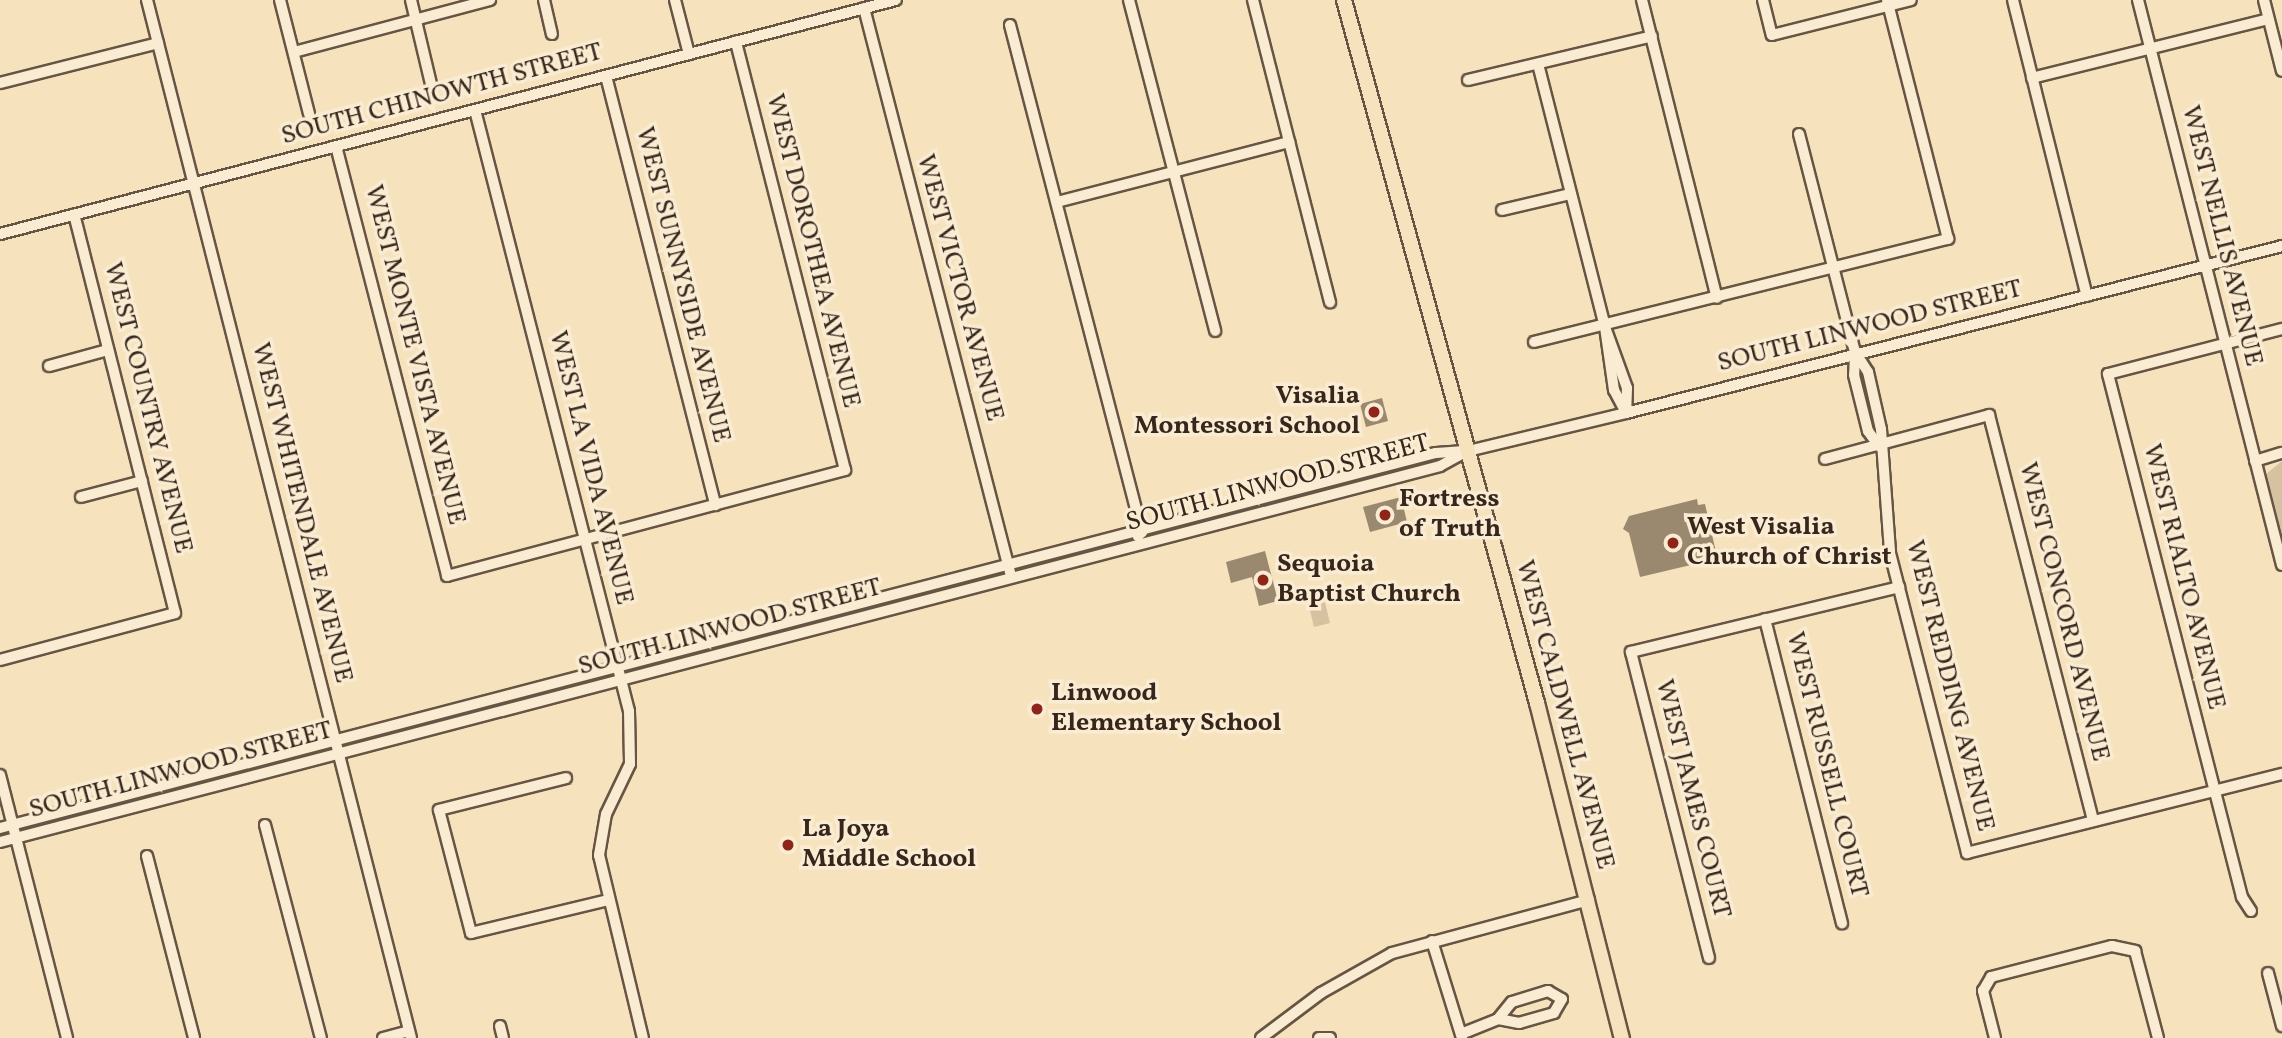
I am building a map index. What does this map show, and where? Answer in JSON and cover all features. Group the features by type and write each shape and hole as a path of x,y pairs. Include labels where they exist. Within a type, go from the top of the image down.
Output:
{"main road":[{"name":"WEST CALDWELL AVENUE","path":"1344,0 1589,901 1622,1038"}],"street":[{"name":"WEST WHITENDALE AVENUE","path":"147,0 410,1034"},
{"path":"280,0 309,114"},
{"path":"411,0 431,83"},
{"path":"294,52 490,0"},
{"path":"544,0 552,34"},
{"path":"675,0 689,54"},
{"name":"SOUTH CHINOWTH STREET","path":"0,234 896,0"},
{"path":"1129,0 1215,331"},
{"path":"1253,0 1330,302"},
{"path":"1642,0 1717,299"},
{"path":"1763,0 1772,35 1887,3 1912,0"},
{"path":"2012,0 2087,296"},
{"name":"WEST NELLIS AVENUE","path":"2138,0 2282,565"},
{"path":"2264,0 2282,71"},
{"path":"1534,342 1605,327 1948,239 1887,3"},
{"name":"WEST VICTOR AVENUE","path":"864,8 1010,573"},
{"path":"2032,78 2269,19"},
{"path":"1010,25 1142,532 1076,561"},
{"path":"1468,80 1652,36"},
{"name":"WEST DOROTHEA AVENUE","path":"715,505 845,470 736,42"},
{"path":"0,83 158,43"},
{"path":"1538,64 1605,327 1614,390 1626,413"},
{"name":"WEST SUNNYSIDE AVENUE","path":"606,76 715,505"},
{"name":"WEST LA VIDA AVENUE","path":"475,110 586,540 634,743 630,764 600,834 608,900 643,1038"},
{"name":"WEST REDDING AVENUE","path":"1799,134 1855,352 1854,375 1868,431 1879,446 1899,587 1968,853 2093,821"},
{"path":"1057,202 1289,142"},
{"name":"WEST MONTE VISTA AVENUE","path":"336,146 447,576 586,540"},
{"path":"1502,210 1570,194"},
{"name":"WEST COUNTRY AVENUE","path":"0,660 175,613 74,215"},
{"name":"SOUTH LINWOOD STREET","path":"619,675 788,637 1142,532 1436,453 1468,451 1626,413 1855,352 2282,246"},
{"path":"2226,344 2282,329"},
{"name":"WEST RIALTO AVENUE","path":"2226,344 2108,374 2242,897 2251,911"},
{"path":"49,366 108,350"},
{"name":"WEST CONCORD AVENUE","path":"1879,446 1989,415 2093,821"},
{"path":"1825,459 1879,446"},
{"name":"SOUTH LINWOOD STREET","path":"0,842 337,748 619,675 884,600 1076,561 1440,466 1468,451"},
{"path":"2255,461 2282,453"},
{"path":"80,497 142,481"},
{"path":"586,540 715,505"},
{"path":"1765,620 1899,587"},
{"path":"788,637 794,629 884,600"},
{"name":"WEST JAMES COURT","path":"1709,958 1631,652 1765,620"},
{"name":"WEST RUSSELL COURT","path":"1765,620 1842,923"},
{"name":"SOUTH LINWOOD STREET","path":"0,828 337,748"},
{"path":"2093,821 2282,774"},
{"path":"0,775 66,1038"},
{"path":"566,778 439,810 471,933 608,900"},
{"path":"265,825 321,1038"},
{"path":"146,856 194,1038"},
{"path":"1261,1038 1363,967 1432,941 1589,901"},
{"path":"1432,941 1461,1036 1498,1019 1512,1002 1548,991 1562,999 1554,1013 1519,1023 1498,1019"},
{"path":"1995,1038 1985,984 1991,977 2126,946 2135,951 2158,1038"},
{"path":"2269,972 2282,1026"},
{"path":"500,1026 503,1038"},
{"path":"383,1038 410,1034"},
{"path":"1320,1038 1330,1038"}],"shaded area":[{"path":"2282,461 2282,536 2266,474"},
{"path":"1322,590 1330,623 1314,627 1306,594"}],"building":[{"name":"Visalia Montessori School","path":"1382,398 1388,421 1366,427 1360,404"},
{"name":"Fortress of Truth","path":"1401,497 1407,522 1370,532 1363,507"},
{"name":"West Visalia Church of Christ","path":"1697,499 1698,505 1705,504 1716,552 1711,554 1712,560 1640,577 1629,533 1623,529 1629,516"},
{"name":"Sequoia Baptist Church","path":"1265,551 1278,601 1259,606 1252,577 1231,583 1226,562"}],"place":[{"name":"Visalia Montessori School","path":"1374,412"},
{"name":"Fortress of Truth","path":"1385,515"},
{"name":"West Visalia Church of Christ","path":"1673,543"},
{"name":"Sequoia Baptist Church","path":"1263,580"},
{"name":"Linwood Elementary School","path":"1037,709"},
{"name":"La Joya Middle School","path":"788,845"}]}
